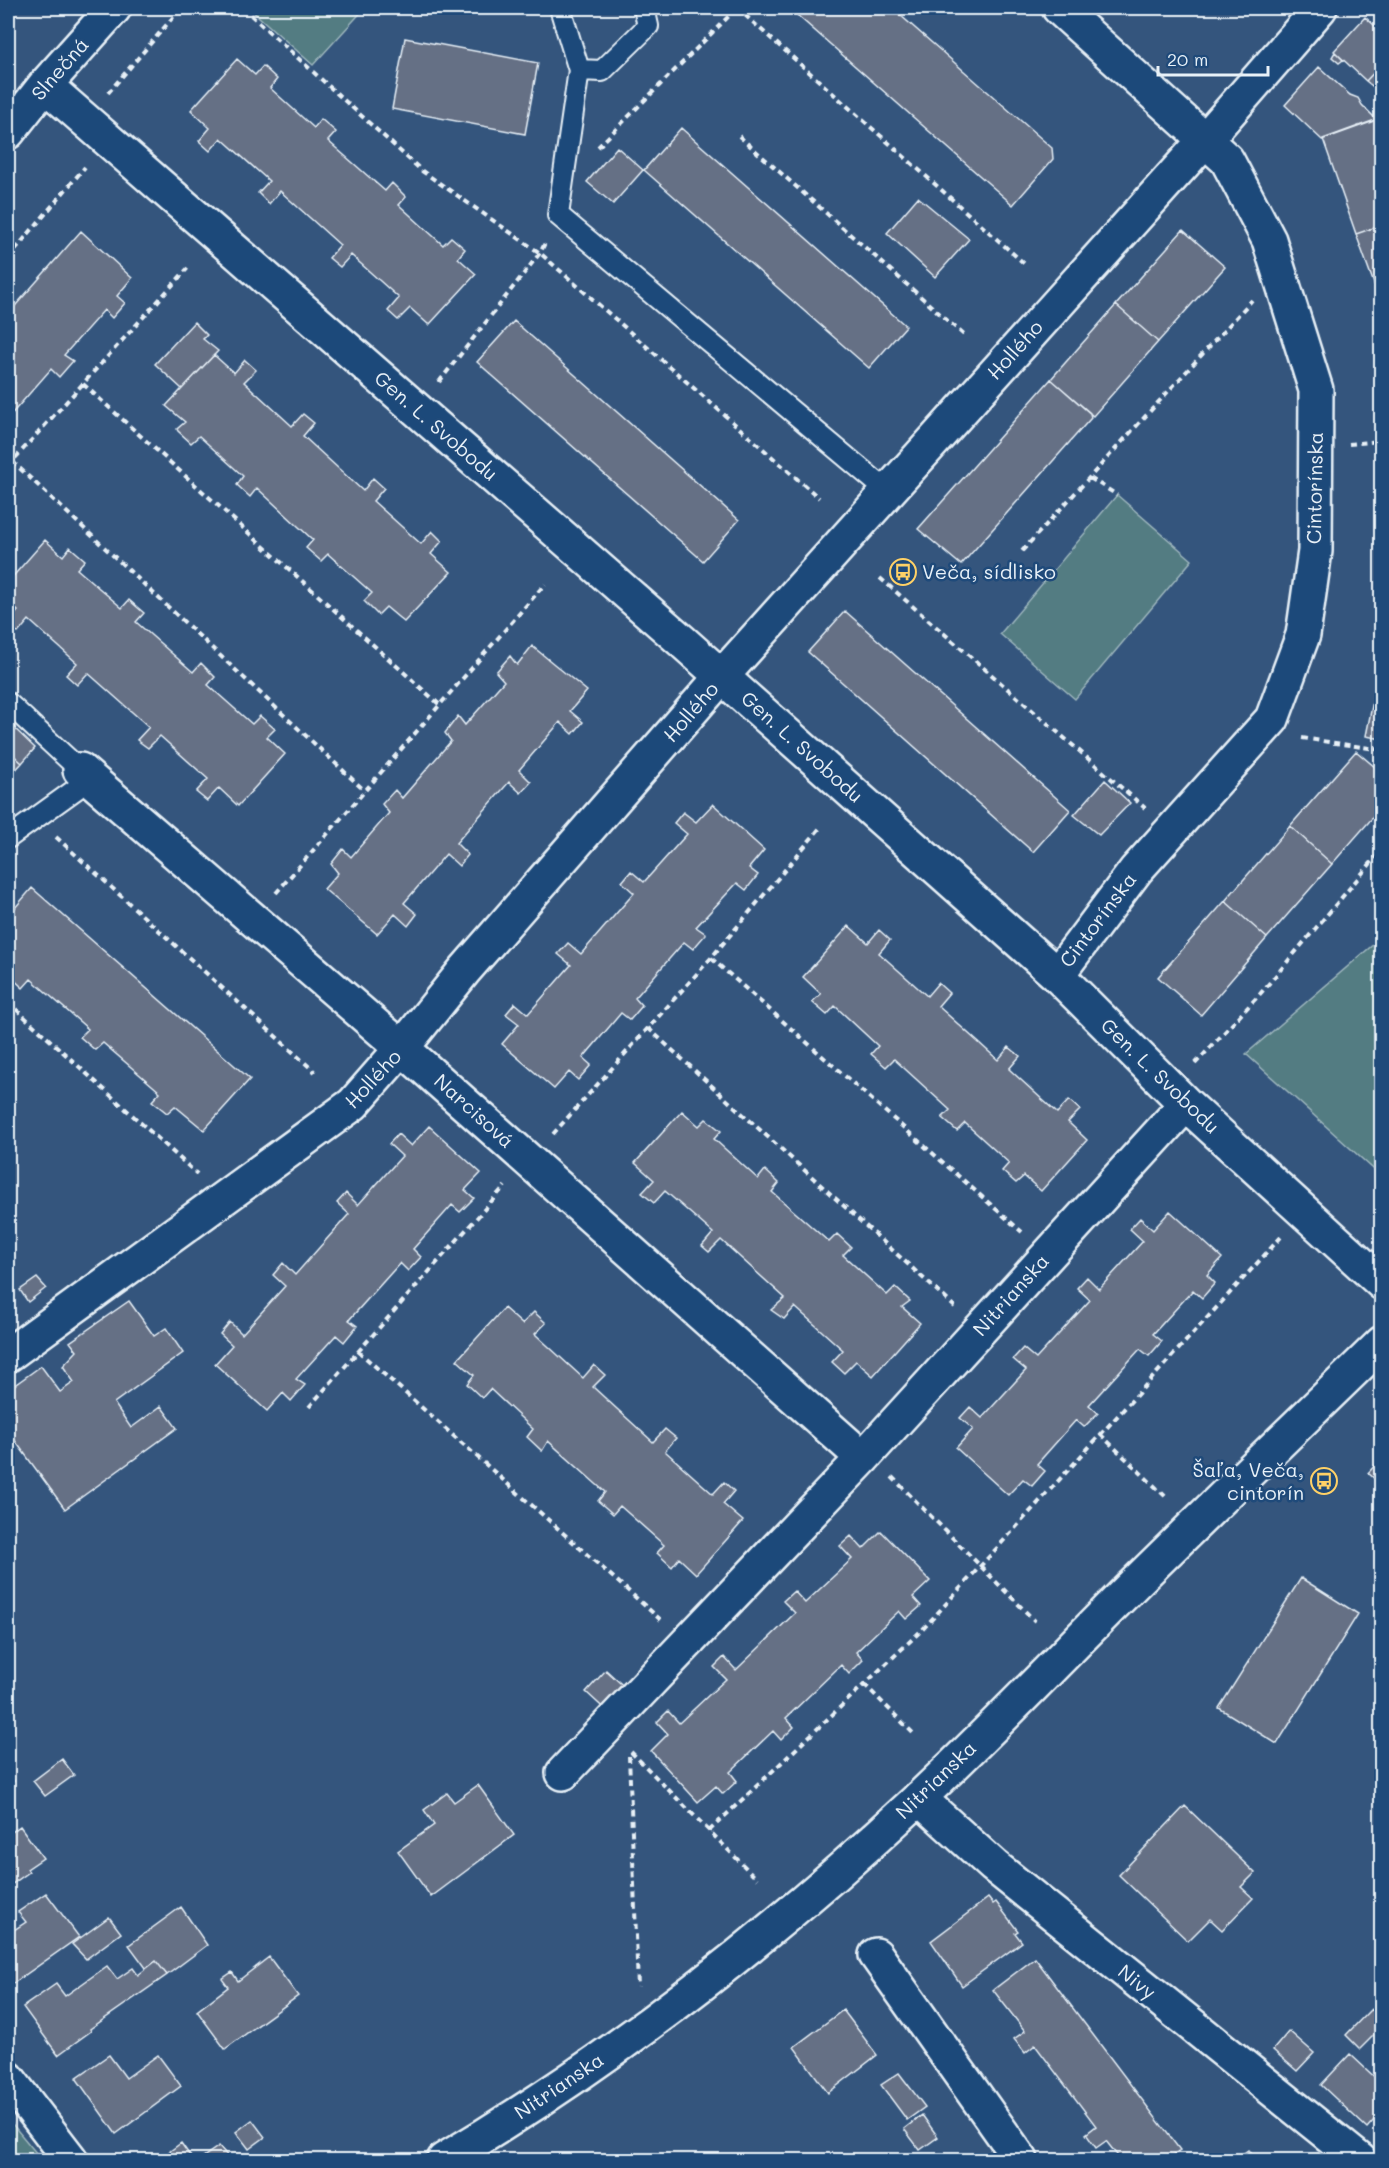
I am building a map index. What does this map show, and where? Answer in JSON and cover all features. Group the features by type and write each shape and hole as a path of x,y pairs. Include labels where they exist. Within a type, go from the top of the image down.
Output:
{"street":[{"name":"Slnečná","path":"8,132 45,85 114,8"},
{"name":"Cintorínska","path":"1057,975 1136,870 1272,719 1303,635 1315,551 1316,390 1269,240 1227,160 1059,8"},
{"name":"Hollého","path":"8,1355 353,1104 464,971 722,676 1205,140 1320,8"},
{"name":"Gen. L. Svobodu","path":"45,85 722,676 1057,975 1179,1096 1382,1283"},
{"name":"Narcisová","path":"85,775 402,1048 875,1465"},
{"name":"Nitrianska","path":"563,1773 687,1643 875,1465 980,1329 1048,1254 1179,1096"},
{"name":"Nitrianska","path":"444,2160 492,2132 574,2077 721,1971 852,1860 919,1798 1133,1585 1382,1343"},
{"name":"Nivy","path":"919,1798 994,1866 1360,2160"},
{"path":"876,1955 1021,2160"},
{"path":"8,2078 71,2160"}],"lane":[{"path":"560,8 579,70 558,215 887,491"},
{"path":"579,70 602,71 648,26 644,8"},
{"path":"8,703 85,775 36,818 8,838"}],"path":[{"path":"8,258 109,141 105,96 181,8"},
{"path":"243,8 422,171 540,253 819,498"},
{"path":"563,182 737,8 1027,266"},
{"path":"739,136 965,336"},
{"path":"435,387 540,253 558,215"},
{"path":"8,466 188,268"},
{"path":"1022,551 1279,271"},
{"path":"83,384 440,705"},
{"path":"12,461 365,791"},
{"path":"1089,478 1118,495"},
{"path":"880,578 1146,808"},
{"path":"271,899 545,584"},
{"path":"1298,737 1382,750"},
{"path":"36,818 315,1072"},
{"path":"309,1407 711,958 820,828"},
{"path":"1179,1096 1260,994 1382,850"},
{"path":"711,958 1048,1254"},
{"path":"8,1002 202,1178"},
{"path":"648,1028 980,1329"},
{"path":"709,1831 922,1629 1304,1212"},
{"path":"358,1352 687,1643"},
{"path":"1100,1434 1166,1497"},
{"path":"875,1465 1035,1621"},
{"path":"864,1684 915,1735"},
{"path":"638,1987 628,1749 757,1879"}],"green space":[{"path":"249,8 365,8 313,65"},
{"path":"1117,495 1192,560 1075,699 1000,634"},
{"path":"1381,938 1381,1176 1246,1054"},
{"path":"8,2119 42,2160 8,2160"}],"building":[{"path":"789,8 892,8 1052,148 1053,159 1013,205"},
{"path":"1365,17 1382,32 1382,64 1366,81 1334,51"},
{"path":"405,38 538,63 525,134 392,109"},
{"path":"1335,52 1343,60 1339,63 1332,57"},
{"path":"237,59 255,75 263,66 277,79 270,88 314,128 321,119 336,132 328,141 385,191 392,183 406,197 399,205 443,245 451,237 465,249 458,258 476,274 429,325 410,308 398,320 388,311 399,298 351,255 340,267 329,258 340,245 280,191 269,204 258,193 269,181 221,138 210,151 199,141 210,128 191,110"},
{"path":"1382,64 1382,94 1366,81"},
{"path":"1319,67 1350,95 1358,98 1377,120 1322,140 1285,105"},
{"path":"1375,120 1382,137 1382,225 1356,234 1323,139"},
{"path":"681,128 906,326 869,368 644,170"},
{"path":"617,147 643,170 613,204 587,182"},
{"path":"918,197 969,239 935,277 887,233"},
{"path":"1382,225 1382,306 1356,234"},
{"path":"1183,230 1225,267 1158,342 1116,305"},
{"path":"81,231 132,278 117,296 125,303 112,318 104,310 64,355 73,361 59,377 51,369 8,418 8,314"},
{"path":"1116,305 1158,342 1093,416 1051,379"},
{"path":"514,321 739,520 703,561 477,362"},
{"path":"194,322 207,335 203,339 218,351 182,389 155,364"},
{"path":"214,355 234,373 245,360 256,370 244,382 292,426 303,414 314,423 303,436 363,491 373,478 384,488 373,501 421,544 432,531 442,541 431,554 451,572 404,622 386,607 378,615 364,601 372,593 328,554 321,561 306,548 313,540 257,488 250,497 237,485 243,476 199,436 191,443 178,431 177,429 185,422 166,406"},
{"path":"1051,379 1090,413 1091,418 961,565 918,529"},
{"path":"45,540 63,556 70,547 85,560 77,569 122,608 129,600 144,613 136,622 193,672 201,663 215,677 208,685 252,724 260,716 275,729 267,737 285,754 238,806 219,788 207,801 196,792 208,779 160,736 148,748 137,740 149,727 88,673 77,685 66,675 77,663 29,620 18,633 8,623 18,611 8,601 8,582"},
{"path":"845,611 1070,810 1033,852 808,652"},
{"path":"532,646 587,691 570,711 583,722 573,734 560,722 519,770 531,782 521,793 509,782 456,843 468,855 459,866 446,854 404,903 417,914 408,926 395,914 377,934 324,889 338,873 331,864 343,849 351,857 389,813 382,804 395,790 402,798 451,741 445,733 458,716 465,725 504,681 496,672 510,656 517,665"},
{"path":"1382,656 1382,739 1366,736"},
{"path":"10,724 35,748 22,763 8,750"},
{"path":"8,750 22,763 10,776 8,774"},
{"path":"1356,751 1382,773 1382,807 1332,864 1290,826"},
{"path":"1105,780 1130,803 1099,835 1074,815"},
{"path":"713,804 764,850 749,868 758,875 746,890 737,883 696,927 706,934 693,949 684,942 635,998 642,1006 630,1020 621,1013 583,1058 591,1065 578,1080 569,1072 554,1089 502,1044 519,1024 506,1014 515,1003 528,1014 571,965 558,954 568,943 581,954 634,893 622,882 631,871 644,882 687,834 674,823 683,812 696,822"},
{"path":"1290,826 1332,864 1267,938 1225,901"},
{"path":"32,888 250,1079 204,1130 175,1106 167,1113 152,1101 160,1092 103,1043 95,1050 80,1037 88,1029 31,979 23,988 8,974 15,966 8,959 8,916"},
{"path":"1225,901 1267,938 1201,1015 1158,977"},
{"path":"849,926 868,943 879,930 890,940 879,953 927,996 938,983 949,993 938,1006 998,1060 1009,1047 1020,1056 1009,1069 1057,1113 1069,1100 1080,1110 1068,1122 1087,1140 1041,1191 1024,1176 1016,1183 1002,1171 1009,1163 965,1123 957,1131 942,1118 950,1110 894,1059 886,1067 871,1054 878,1046 835,1006 827,1015 812,1002 821,994 803,977"},
{"path":"682,1111 699,1126 706,1119 721,1131 714,1139 758,1179 765,1170 779,1183 772,1192 829,1242 837,1234 851,1247 843,1255 887,1295 895,1287 910,1301 902,1307 920,1323 873,1376 856,1361 844,1373 832,1362 843,1350 795,1307 784,1319 771,1310 785,1298 721,1240 709,1252 702,1246 713,1233 665,1191 654,1203 642,1193 654,1180 635,1163"},
{"path":"429,1126 481,1173 465,1190 474,1198 460,1212 452,1205 413,1249 421,1257 408,1271 400,1263 349,1320 357,1326 344,1342 336,1335 296,1379 305,1385 291,1401 283,1393 267,1411 215,1364 232,1345 220,1334 230,1322 242,1334 285,1286 273,1275 283,1263 295,1275 349,1214 337,1203 346,1193 358,1205 402,1156 389,1144 398,1134 411,1146"},
{"path":"1170,1211 1222,1258 1207,1275 1215,1283 1202,1298 1193,1290 1153,1334 1162,1341 1149,1356 1140,1349 1089,1405 1098,1413 1084,1427 1076,1420 1037,1464 1045,1471 1032,1486 1023,1479 1008,1495 956,1448 973,1429 960,1418 970,1407 982,1418 1026,1370 1013,1359 1023,1348 1036,1359 1090,1300 1077,1288 1087,1277 1099,1289 1143,1241 1130,1229 1140,1218 1153,1230"},
{"path":"37,1278 46,1288 28,1302 20,1290"},
{"path":"129,1301 154,1336 166,1328 183,1353 114,1403 131,1428 161,1406 177,1428 65,1509 8,1431 8,1388 41,1366 60,1392 74,1382 63,1366 77,1351 70,1342"},
{"path":"504,1308 522,1324 534,1312 546,1323 535,1334 583,1378 594,1365 605,1375 593,1387 653,1442 665,1429 676,1438 665,1451 713,1494 724,1482 734,1491 723,1504 743,1521 696,1574 679,1558 672,1567 657,1553 664,1545 620,1506 613,1514 598,1501 605,1492 548,1441 542,1451 527,1437 533,1429 490,1389 482,1398 467,1384 474,1375 457,1360"},
{"path":"1382,1458 1382,1485 1368,1473"},
{"path":"881,1531 930,1581 913,1597 921,1606 906,1619 899,1611 856,1652 863,1660 849,1674 841,1665 786,1718 794,1727 781,1740 773,1731 730,1772 737,1781 723,1794 716,1786 698,1802 651,1751 668,1734 657,1722 668,1711 679,1723 726,1679 714,1667 724,1657 736,1670 795,1613 783,1601 794,1591 805,1603 852,1559 840,1546 851,1536 863,1549"},
{"path":"1301,1578 1358,1614 1277,1744 1219,1708"},
{"path":"606,1670 632,1694 611,1715 586,1692"},
{"path":"62,1759 74,1775 45,1796 33,1781"},
{"path":"8,1771 14,1781 8,1786"},
{"path":"478,1785 514,1835 431,1897 398,1851 434,1825 424,1810 447,1793 454,1802"},
{"path":"1185,1806 1255,1873 1241,1887 1253,1898 1222,1930 1210,1919 1188,1941 1119,1875"},
{"path":"20,1826 43,1858 27,1869 29,1872 8,1887 8,1835"},
{"path":"46,1893 79,1937 8,1987 8,1934 26,1922 18,1912"},
{"path":"988,1898 993,1904 996,1902 1018,1931 1015,1933 1022,1942 962,1986 931,1941"},
{"path":"181,1907 207,1945 167,1975 156,1961 146,1968 129,1945"},
{"path":"109,1917 121,1933 86,1959 72,1944"},
{"path":"269,1957 298,1996 225,2049 197,2011 228,1987 222,1979 232,1972 238,1981"},
{"path":"1035,1958 1180,2150 1166,2160 1121,2160 1106,2141 1096,2148 1086,2134 1096,2126 1035,2045 1025,2053 1014,2039 1025,2031 993,1990"},
{"path":"156,1961 167,1975 90,2029 91,2031 58,2055 23,2007 56,1984 65,1996 107,1966 117,1979 133,1968 138,1975"},
{"path":"1371,2009 1382,2019 1382,2027 1360,2049 1346,2035"},
{"path":"843,2010 877,2055 828,2093 794,2047"},
{"path":"1289,2031 1314,2053 1297,2071 1273,2050"},
{"path":"1350,2054 1382,2084 1382,2111 1367,2128 1321,2085"},
{"path":"109,2055 126,2078 158,2055 181,2086 116,2134 76,2078"},
{"path":"899,2073 925,2107 907,2120 881,2085"},
{"path":"922,2115 938,2137 920,2150 904,2129"},
{"path":"252,2120 265,2137 249,2149 236,2132"},
{"path":"181,2143 193,2160 158,2160"},
{"path":"219,2146 231,2160 199,2160"},
{"path":"1248,2150 1255,2160 1234,2160"}],"place":[{"name":"Veča, sídlisko","path":"903,572"},
{"name":"Šaľa, Veča, cintorín","path":"1324,1481"}]}
